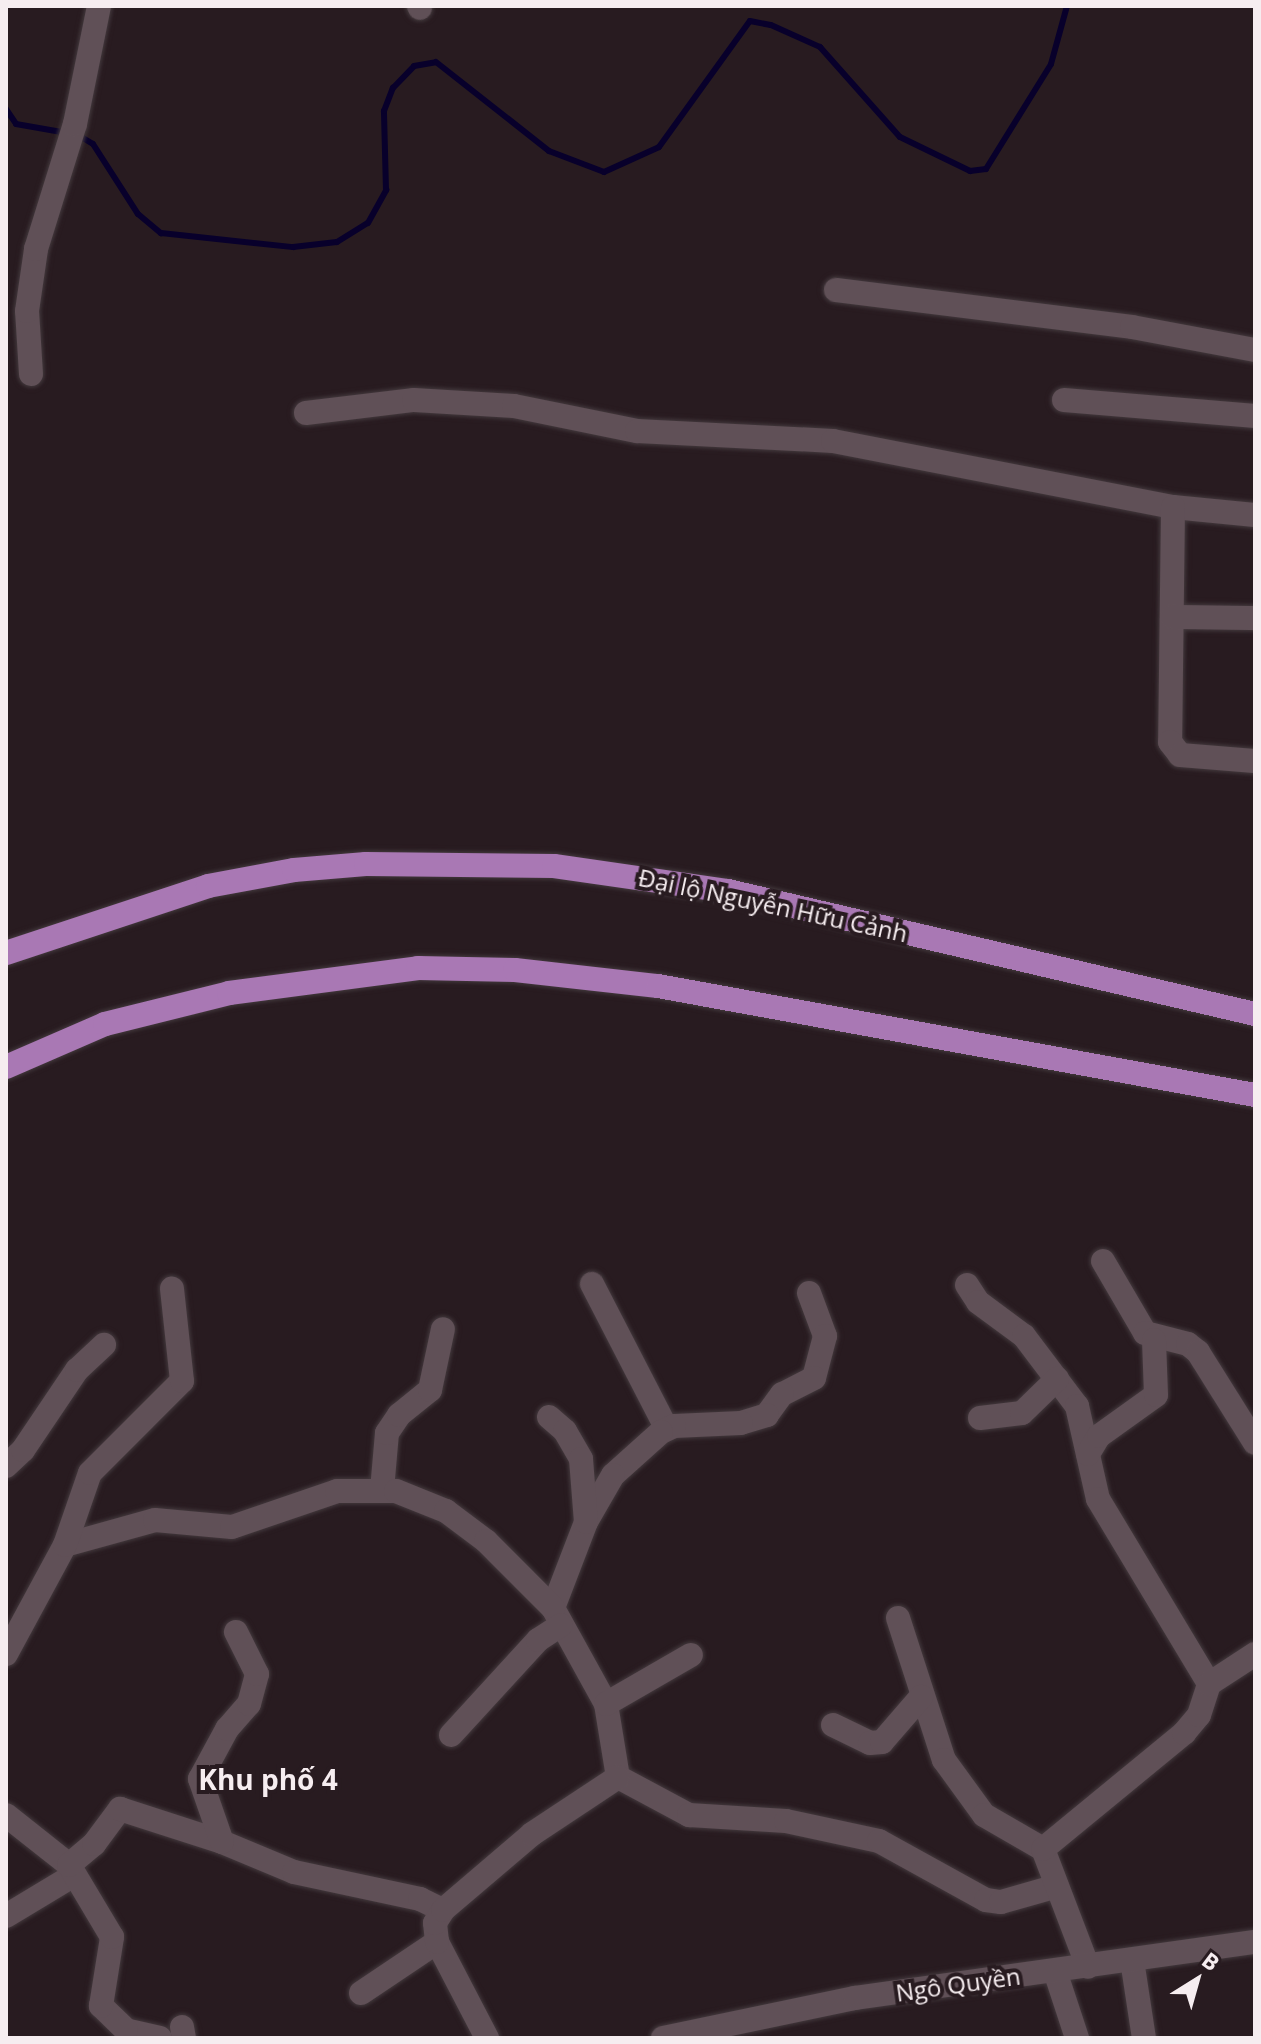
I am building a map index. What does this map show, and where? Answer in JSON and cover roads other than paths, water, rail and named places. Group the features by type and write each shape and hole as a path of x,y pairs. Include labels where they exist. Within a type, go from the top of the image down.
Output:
{"main road":[{"name":"Đại lộ Nguyễn Hữu Cảnh","path":"6,953 208,886 294,870 366,864 554,866 728,891 1255,1014"},
{"path":"6,1067 105,1024 229,993 418,968 515,970 658,986 1255,1095"}],"street":[{"path":"31,374 27,311 36,249 75,124 99,6"},
{"path":"836,290 1132,327 1255,350"},
{"path":"306,413 414,400 514,406 637,431 833,441 1173,507 1255,515"},
{"path":"1064,400 1255,416"},
{"path":"1173,507 1173,749 1189,757 1255,761"},
{"path":"1172,617 1255,618"},
{"path":"1088,1454 1099,1436 1156,1395 1154,1340 1128,1309 1103,1261"},
{"path":"592,1284 667,1429"},
{"path":"967,1285 978,1302 1024,1336 1082,1416 1098,1499 1209,1684"},
{"path":"6,1654 65,1545 90,1473 182,1381 172,1289"},
{"path":"451,1735 557,1616 586,1522 613,1475 667,1429 691,1423 741,1423 767,1415 782,1394 814,1378 825,1336 809,1293"},
{"path":"382,1490 387,1433 399,1415 430,1390 443,1329"},
{"path":"1154,1340 1180,1341 1198,1352 1255,1443"},
{"path":"6,1466 23,1450 77,1370 104,1345"},
{"path":"980,1418 1022,1413 1057,1379"},
{"path":"549,1417 565,1431 581,1459 586,1522"},
{"path":"65,1545 155,1520 250,1524 300,1500 337,1491 382,1490 419,1498 446,1511 486,1541 557,1616 606,1704 618,1777"},
{"path":"898,1618 921,1697 944,1760 975,1805 1043,1849 1088,1967"},
{"path":"222,1842 200,1779 227,1729 249,1704 257,1674 236,1632"},
{"path":"1043,1849 1184,1733 1199,1715 1209,1684 1255,1654"},
{"path":"606,1704 691,1655"},
{"path":"833,1725 870,1743 882,1742 921,1697"},
{"path":"618,1777 689,1815 786,1821 879,1841 986,1900 1001,1902 1057,1886"},
{"path":"487,2038 437,1942 435,1923 443,1910 532,1834 618,1777"},
{"path":"6,1916 72,1870 120,1809 222,1842 294,1872 420,1899 443,1910"},
{"path":"6,1815 72,1870 112,1937 101,2006 126,2030 160,2038"},
{"path":"361,1993 437,1942"},
{"name":"Ngô Quyền","path":"663,2038 855,1998 1255,1942"},
{"path":"1132,1960 1144,2038"},
{"path":"1055,1971 1077,2038"}],"waterway":[{"path":"78,135 93,144 138,214 161,233 293,247 337,242 368,223 386,190 384,111 393,88 414,66 436,62 549,151 604,172 659,147 750,21 771,25 820,47 900,137 970,171 986,169 1051,64 1067,6"},
{"path":"6,109 16,124 67,133"}],"district":[{"name":"Khu phố 4","path":"268,1779"}]}
